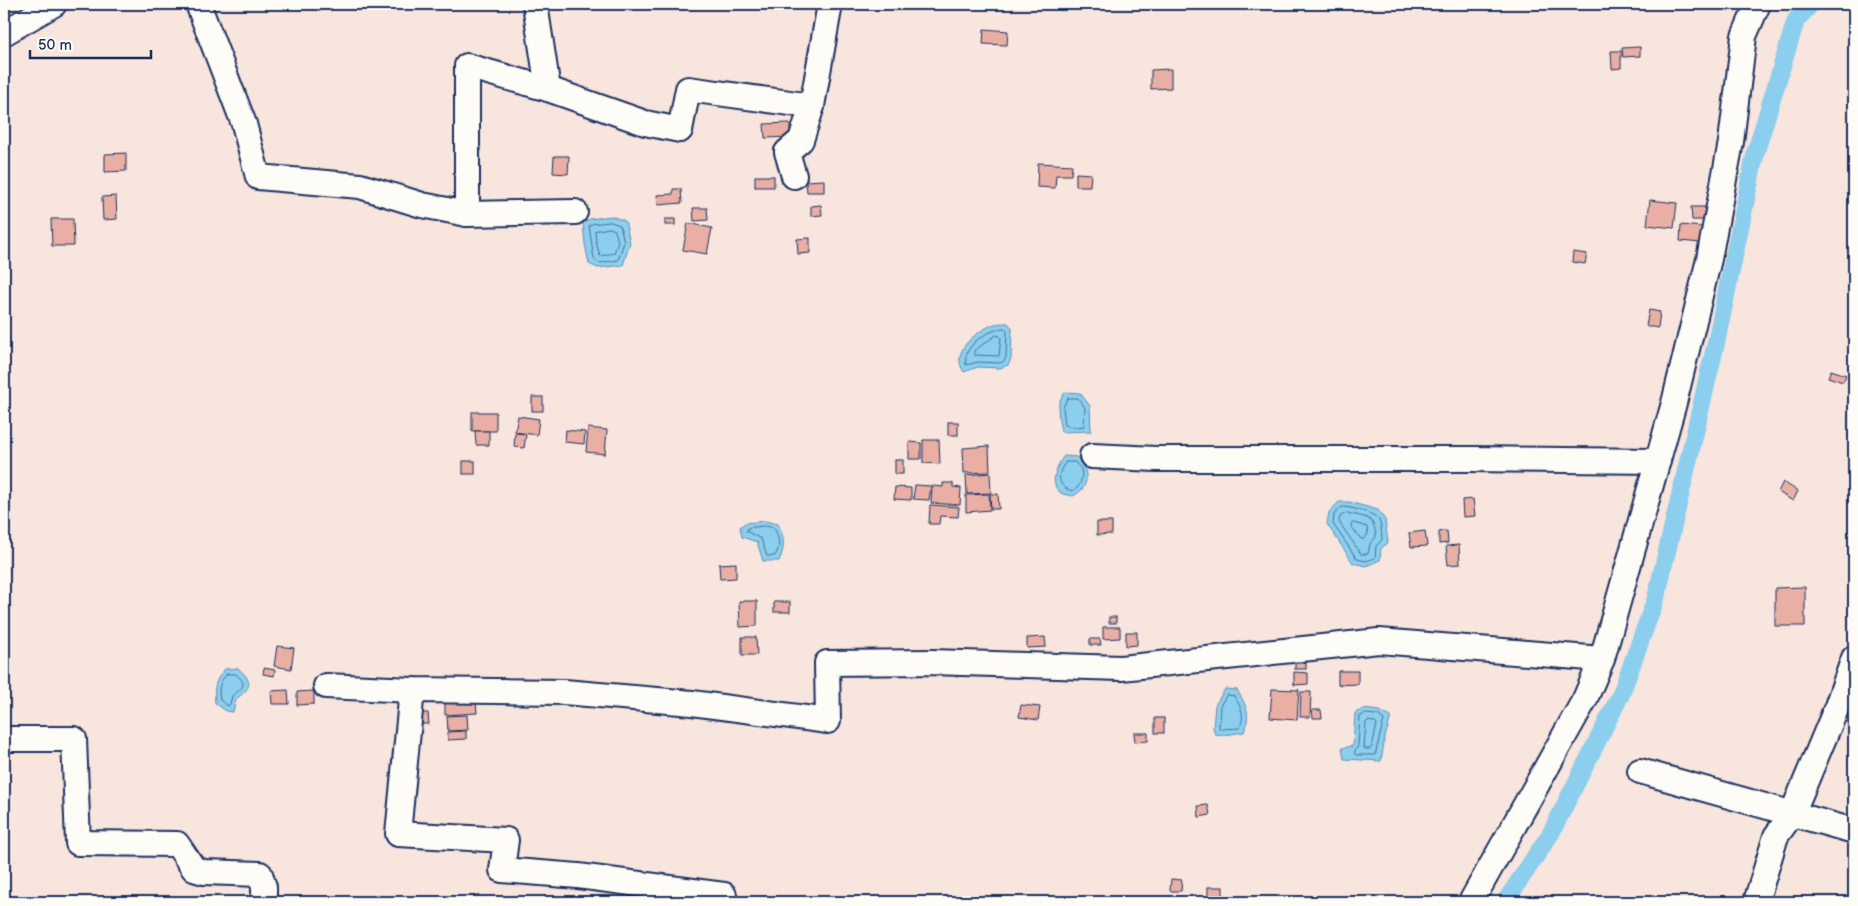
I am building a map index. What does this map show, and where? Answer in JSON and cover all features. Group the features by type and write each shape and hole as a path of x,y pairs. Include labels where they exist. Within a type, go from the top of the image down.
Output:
{"street":[{"path":"4,33 54,4"},
{"path":"198,4 244,124 258,177 360,186 422,205 467,214 575,212"},
{"path":"535,4 548,88"},
{"path":"794,176 787,152 801,140 812,106 830,4"},
{"path":"1471,902 1586,698 1602,659 1674,403 1709,259 1731,142 1744,36 1758,4"},
{"path":"467,214 467,66 548,88 645,123 680,130 688,89 812,106"},
{"path":"1092,456 1166,459 1480,458 1658,461"},
{"path":"326,686 412,690 573,692 692,703 828,721 827,663 932,662 1121,668 1379,641 1602,659"},
{"path":"1756,902 1776,836 1792,814 1836,708 1854,658"},
{"path":"412,690 398,834 506,840 502,870 578,876 724,895"},
{"path":"4,739 74,739 78,843 177,844 194,869 204,872 260,874 264,886 264,902"},
{"path":"1640,771 1854,831"}],"water":[{"path":"611,216 625,221 630,243 623,265 598,268 589,264 583,223 590,219"},
{"path":"998,323 1008,323 1012,328 1011,359 1008,365 1000,368 978,367 964,372 960,365 960,357 966,344 985,328"},
{"path":"1066,392 1080,393 1090,406 1091,431 1061,432 1059,406 1062,396"},
{"path":"1064,456 1077,457 1086,473 1083,488 1073,496 1061,493 1055,485 1055,474"},
{"path":"1339,502 1349,502 1378,510 1385,520 1388,543 1381,548 1380,560 1366,566 1353,563 1327,524 1329,512"},
{"path":"765,521 778,524 782,534 783,547 779,561 763,561 757,542 742,537 740,527 745,523"},
{"path":"238,668 248,681 248,688 236,699 233,712 226,711 215,703 215,684 225,669"},
{"path":"1225,689 1237,690 1247,710 1244,732 1224,735 1215,734 1213,728 1215,705"},
{"path":"1364,709 1379,711 1391,717 1381,761 1344,759 1342,748 1353,746 1355,713"}],"building":[{"path":"984,29 1008,31 1007,45 983,44"},
{"path":"1640,47 1640,56 1623,57 1622,48"},
{"path":"1611,51 1621,51 1621,68 1612,69"},
{"path":"1171,69 1171,88 1151,89 1151,70"},
{"path":"790,123 790,137 765,138 764,124"},
{"path":"126,153 126,171 105,172 105,154"},
{"path":"554,156 569,156 568,174 553,173"},
{"path":"1038,163 1072,165 1071,175 1056,175 1055,188 1037,187"},
{"path":"1076,173 1091,174 1090,186 1076,186"},
{"path":"755,176 774,176 774,187 755,187"},
{"path":"824,180 824,192 807,192 806,181"},
{"path":"673,189 681,189 682,203 658,205 657,195 673,194"},
{"path":"116,196 117,219 103,220 102,197"},
{"path":"1650,200 1677,203 1674,228 1647,225"},
{"path":"821,205 822,215 811,216 811,206"},
{"path":"1691,207 1706,207 1707,220 1692,220"},
{"path":"693,208 707,208 708,220 694,221"},
{"path":"51,219 73,219 74,246 52,246"},
{"path":"665,219 675,219 675,225 665,225"},
{"path":"688,223 712,228 707,254 683,250"},
{"path":"1681,225 1702,227 1701,243 1680,241"},
{"path":"810,238 810,253 798,254 797,239"},
{"path":"1573,252 1587,254 1585,264 1572,262"},
{"path":"1649,310 1660,312 1658,328 1646,326"},
{"path":"1831,370 1846,375 1843,382 1828,377"},
{"path":"532,397 543,397 543,411 532,411"},
{"path":"472,412 496,412 496,431 472,431"},
{"path":"518,416 539,419 537,435 515,432"},
{"path":"948,422 958,422 958,435 948,435"},
{"path":"588,428 607,430 605,454 586,452"},
{"path":"566,430 585,432 584,444 565,442"},
{"path":"475,431 489,431 489,445 476,445"},
{"path":"515,433 526,434 524,448 514,447"},
{"path":"923,440 939,440 940,464 923,463"},
{"path":"909,442 921,443 921,459 909,459"},
{"path":"989,446 990,472 964,473 963,448"},
{"path":"895,460 903,460 903,474 895,474"},
{"path":"463,461 475,461 475,474 463,474"},
{"path":"990,473 991,493 967,494 966,475"},
{"path":"1783,482 1798,491 1793,501 1778,492"},
{"path":"943,483 953,483 953,487 961,488 960,505 931,503 932,486 943,487"},
{"path":"915,485 931,486 929,500 913,499"},
{"path":"895,487 911,488 911,500 894,499"},
{"path":"989,494 990,510 966,512 966,495"},
{"path":"990,494 998,494 999,509 991,509"},
{"path":"1473,499 1475,516 1463,517 1462,500"},
{"path":"930,505 959,507 958,517 940,516 939,524 929,524"},
{"path":"1097,522 1112,522 1112,534 1097,535"},
{"path":"1425,531 1427,546 1411,547 1409,533"},
{"path":"1447,531 1448,543 1439,544 1439,532"},
{"path":"1459,545 1460,564 1448,565 1446,546"},
{"path":"736,563 736,578 720,579 719,564"},
{"path":"1805,587 1805,626 1775,626 1775,588"},
{"path":"739,601 757,601 757,626 740,627"},
{"path":"774,602 790,602 790,612 774,612"},
{"path":"1109,617 1116,617 1116,623 1109,623"},
{"path":"1103,627 1120,627 1120,638 1103,639"},
{"path":"1126,632 1137,632 1137,645 1126,646"},
{"path":"742,637 756,637 757,655 742,655"},
{"path":"1045,637 1046,647 1027,648 1027,638"},
{"path":"1090,639 1100,639 1101,645 1090,645"},
{"path":"277,646 294,648 291,669 274,666"},
{"path":"1295,661 1306,661 1306,669 1295,669"},
{"path":"264,668 275,670 274,676 263,674"},
{"path":"1338,671 1358,671 1358,684 1338,685"},
{"path":"1294,672 1308,673 1308,684 1294,685"},
{"path":"1272,689 1299,690 1297,720 1270,718"},
{"path":"288,690 289,704 272,704 271,691"},
{"path":"314,691 314,704 297,705 297,692"},
{"path":"1301,692 1311,692 1310,717 1300,717"},
{"path":"476,701 477,713 445,715 445,702"},
{"path":"1021,705 1040,707 1038,720 1019,717"},
{"path":"1312,710 1321,710 1322,718 1313,718"},
{"path":"418,713 428,713 429,724 419,724"},
{"path":"467,715 468,730 448,731 447,716"},
{"path":"1155,718 1164,718 1164,733 1155,733"},
{"path":"466,731 466,739 448,740 448,732"},
{"path":"1134,733 1148,733 1148,741 1135,742"},
{"path":"1208,805 1210,815 1199,817 1198,806"},
{"path":"1171,879 1182,880 1181,891 1170,891"},
{"path":"1208,887 1223,887 1223,902 1208,902"}],"waterway":[{"path":"1505,902 1551,833 1621,694 1656,598 1716,343 1756,151 1796,20 1811,4"}]}
